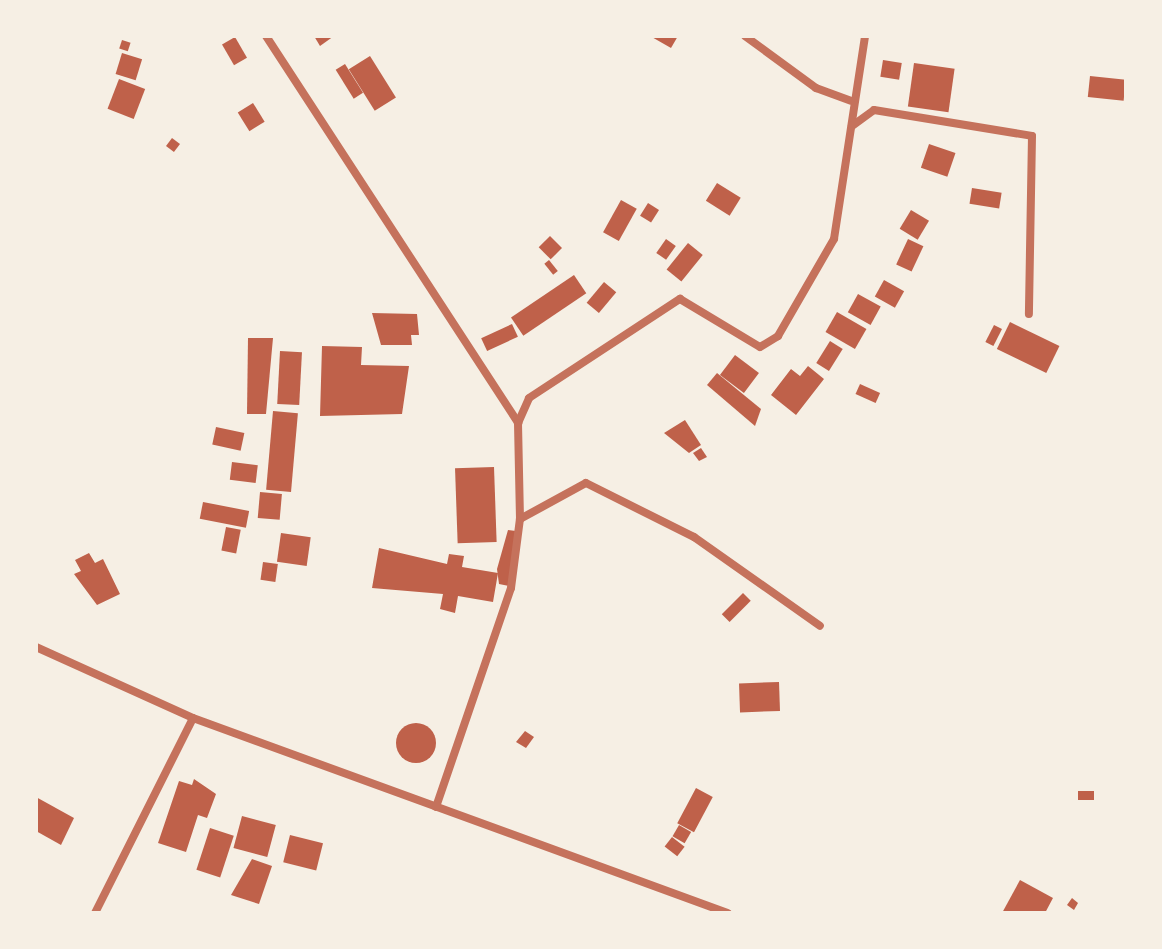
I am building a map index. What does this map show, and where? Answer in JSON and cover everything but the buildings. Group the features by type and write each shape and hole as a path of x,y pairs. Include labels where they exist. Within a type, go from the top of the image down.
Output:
{"street":[{"path":"266,36 443,298 518,423"},
{"path":"745,36 816,88 851,101"},
{"path":"436,807 511,588 520,519 518,423 529,398 680,299 760,347 778,336 834,239 852,126 851,101 865,36"},
{"path":"852,126 874,110 1032,136 1029,314"},
{"path":"520,519 586,483 694,537 820,626"},
{"path":"36,647 193,718 728,913"},
{"path":"95,913 193,718"}]}
